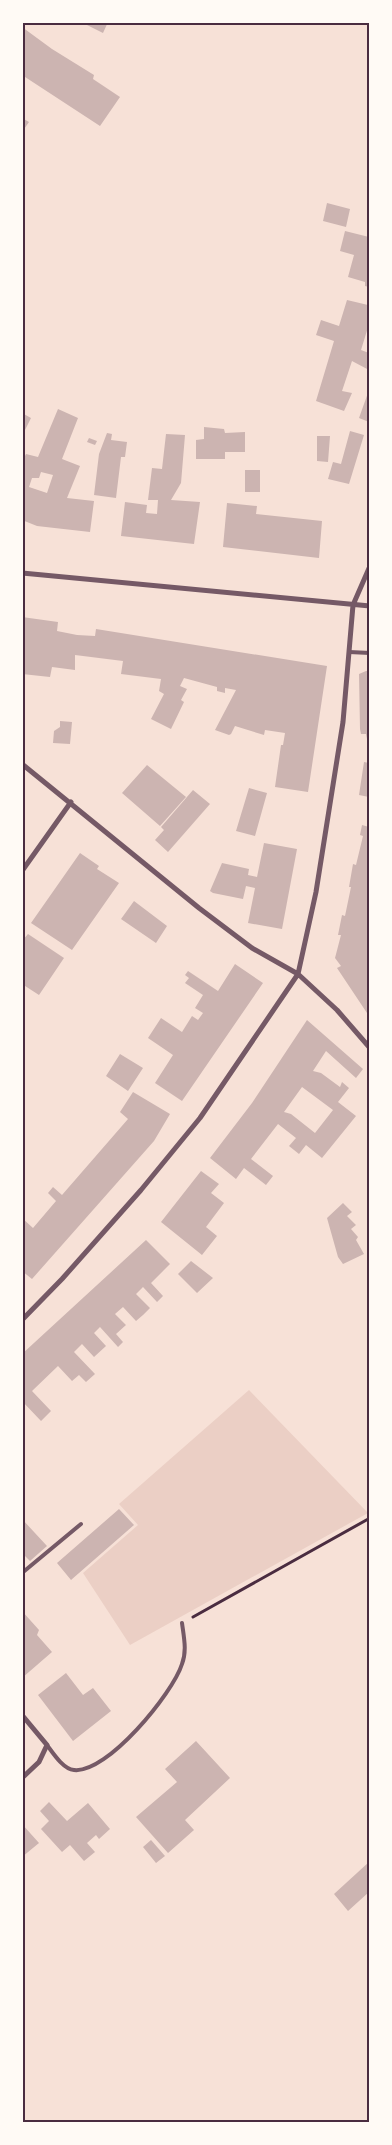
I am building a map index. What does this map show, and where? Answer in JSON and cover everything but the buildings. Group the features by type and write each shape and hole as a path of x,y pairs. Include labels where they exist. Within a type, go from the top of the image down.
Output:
{"street":[{"path":"22,1320 135,1198 200,1118 298,974 316,892 343,722 353,605 370,566"},
{"path":"22,573 370,606"},
{"path":"22,764 244,943 298,974 336,1010 370,1048"},
{"path":"22,871 71,802"},
{"path":"22,1715 46,1745 39,1762 22,1778"}],"lane":[{"path":"349,652 370,653"},
{"path":"22,1573 81,1524"},
{"path":"46,1745 64,1765 74,1770 91,1767 106,1759 128,1739 168,1691 182,1666 186,1652 182,1623"}],"path":[{"path":"182,1623 370,1518"}],"shaded area":[{"path":"249,1390 368,1513 130,1645 83,1573 138,1525 119,1504"}]}
